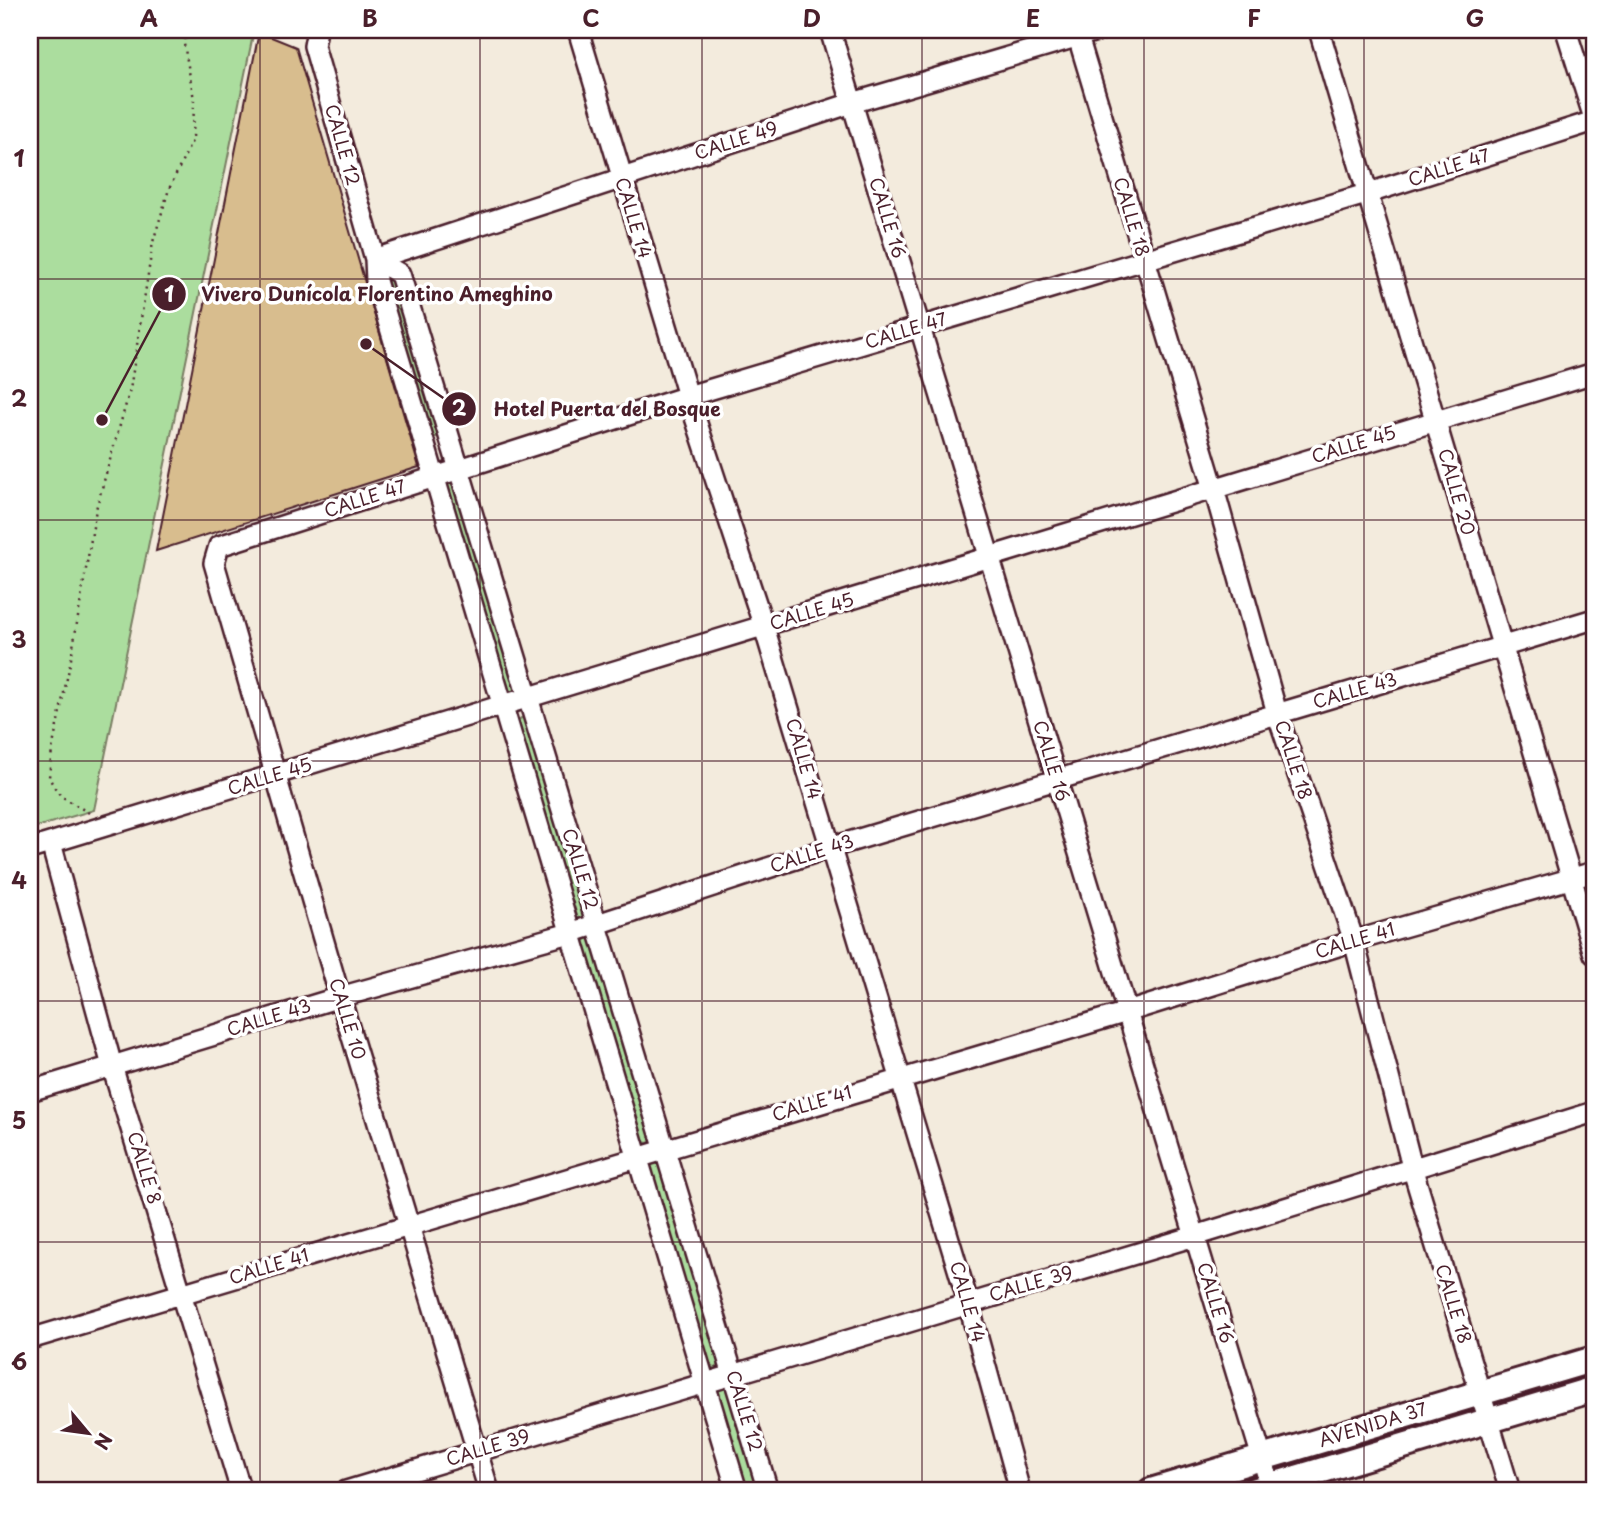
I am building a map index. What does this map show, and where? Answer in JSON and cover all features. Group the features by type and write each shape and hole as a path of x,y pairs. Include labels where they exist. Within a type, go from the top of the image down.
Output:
{"main road":[{"name":"AVENIDA 37","path":"1151,1491 1594,1359"},
{"name":"AVENIDA 37","path":"1265,1489 1594,1389"}],"street":[{"name":"CALLE 12","path":"317,30 314,46 375,259 376,281 737,1491"},
{"name":"CALLE 14","path":"578,30 688,396 764,627 968,1302 1020,1491"},
{"name":"CALLE 16","path":"830,30 1262,1458 1265,1489"},
{"name":"CALLE 49","path":"375,259 852,103 1077,33 1100,30"},
{"name":"CALLE 20","path":"1319,30 1594,954"},
{"path":"1566,30 1594,120"},
{"name":"CALLE 18","path":"1077,33 1214,489 1277,713 1354,941 1412,1167 1510,1491"},
{"name":"CALLE 47","path":"219,546 688,396 1366,194 1594,120"},
{"name":"CALLE 12","path":"375,259 400,274 768,1491"},
{"name":"CALLE 45","path":"30,849 1594,373"},
{"name":"CALLE 10","path":"219,546 214,563 340,997 411,1224 489,1491"},
{"name":"CALLE 43","path":"30,1091 340,997 570,933 829,848 1594,619"},
{"name":"CALLE 8","path":"51,843 112,1066 241,1491"},
{"name":"CALLE 41","path":"30,1339 900,1077 1127,1012 1354,941 1594,872"},
{"name":"CALLE 39","path":"346,1491 1195,1236 1594,1112"}],"path":[{"path":"92,814 61,796 53,785 49,777 52,750 71,659 96,509 130,390 153,242 169,189 192,139 194,99 184,44 187,30"}],"green space":[{"path":"30,30 254,30 94,810 30,829"},
{"path":"387,277 397,281 441,432 436,437 430,437 383,282"},
{"path":"451,477 521,693 506,698 443,482"},
{"path":"521,718 527,719 587,914 585,920 575,921 515,723"},
{"path":"587,938 593,939 654,1139 648,1143 642,1142 582,943"},
{"path":"660,1160 721,1363 716,1368 709,1367 648,1164"},
{"path":"726,1382 761,1491 744,1491 716,1386"}],"building":[{"path":"259,32 296,47 419,467 156,551"}],"place":[{"name":"Hotel Puerta del Bosque","path":"366,344"},
{"name":"Vivero Dunícola Florentino Ameghino","path":"102,420"}]}
